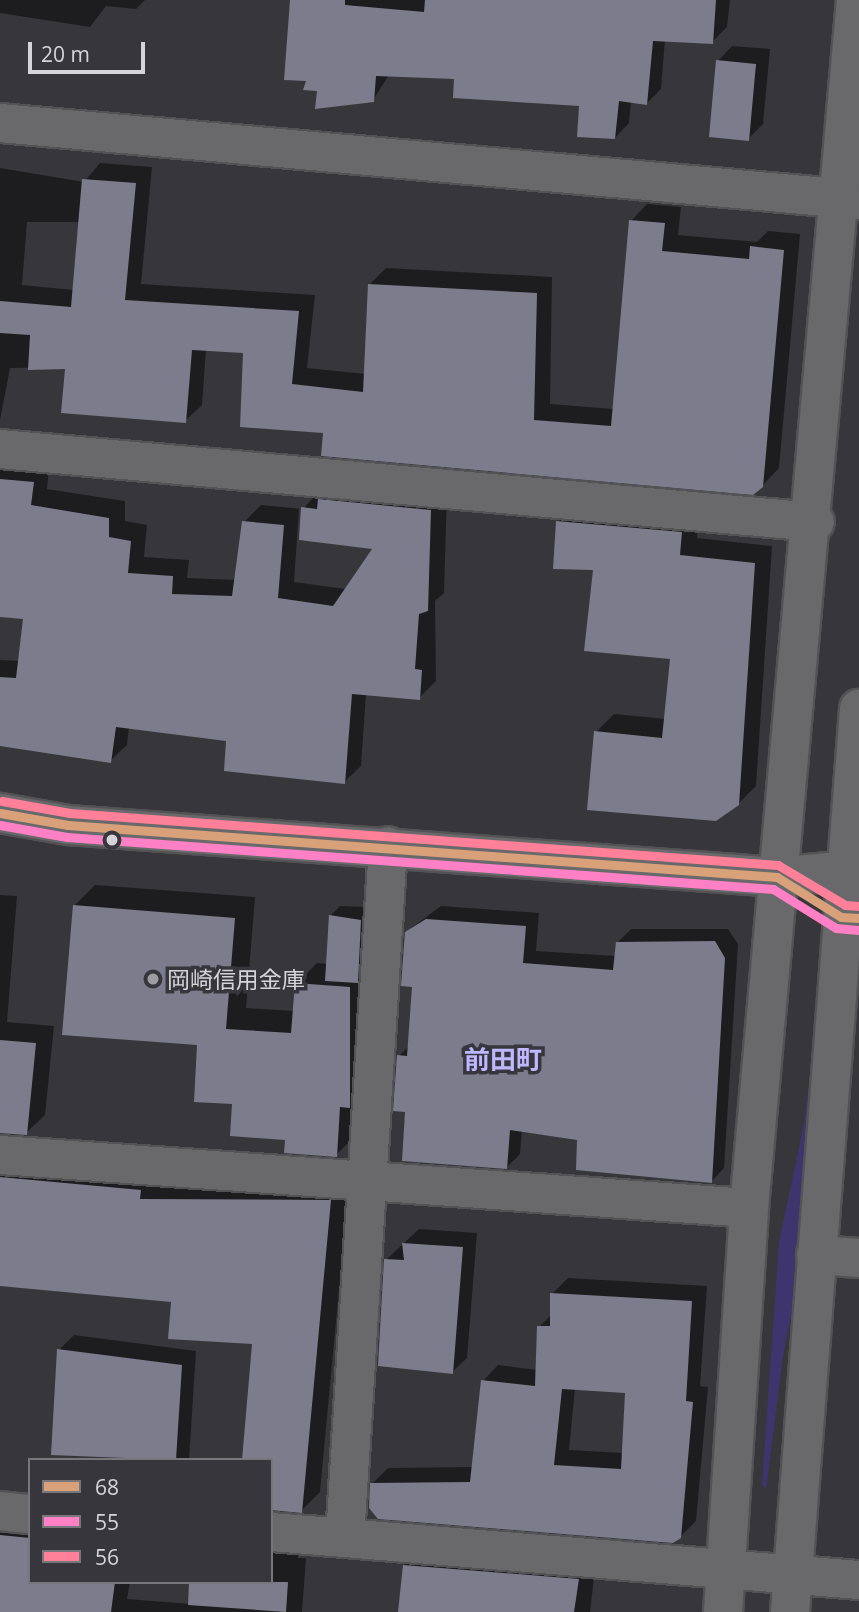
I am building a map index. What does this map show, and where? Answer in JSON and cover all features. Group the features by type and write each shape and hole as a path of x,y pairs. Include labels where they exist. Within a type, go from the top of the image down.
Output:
{"street":[{"path":"723,1612 749,1208 777,877 851,200 856,0"},
{"path":"0,123 851,200"},
{"path":"0,449 814,522"},
{"path":"792,1594 816,1255 850,918 859,709"},
{"path":"0,813 68,825 388,846 777,877 853,868"},
{"path":"345,1538 364,1177 388,846"},
{"path":"777,877 850,918"},
{"path":"0,1155 364,1177 749,1208"},
{"path":"816,1255 859,1258"},
{"path":"0,1511 28,1514"},
{"path":"273,1532 727,1571 792,1594 859,1580"}],"shaded area":[{"path":"819,996 808,1231 783,1356 766,1489 762,1484 779,1242 804,1124"}],"building":[{"path":"290,0 345,0 345,5 424,12 425,0 716,0 713,44 653,41 647,105 619,101 615,139 577,137 579,106 453,98 454,79 376,76 374,102 315,109 317,91 303,90 306,81 284,80"},
{"path":"716,60 756,64 749,141 709,137"},
{"path":"82,179 136,183 125,300 299,311 292,384 363,392 368,284 537,293 534,420 611,426 629,220 665,223 662,251 749,259 750,246 784,250 763,487 753,495 321,456 323,433 240,427 243,353 192,350 186,423 61,413 65,369 28,370 30,335 0,333 0,301 71,307"},
{"path":"0,479 34,482 31,505 109,518 109,537 131,541 128,573 173,576 172,594 232,596 242,521 284,525 278,598 333,606 372,549 299,540 301,507 317,509 318,499 431,510 428,611 419,614 415,669 422,670 420,700 352,694 345,784 224,771 226,741 116,727 111,763 0,746 0,677 16,678 23,619 0,617"},
{"path":"556,521 682,532 680,555 755,563 739,805 716,821 587,810 594,731 662,738 670,659 584,651 593,570 553,569"},
{"path":"73,905 235,918 226,1029 291,1033 295,983 350,987 350,1108 340,1107 337,1157 284,1153 285,1140 230,1136 232,1104 194,1102 197,1045 62,1035"},
{"path":"329,915 361,920 358,983 325,981"},
{"path":"426,919 526,926 523,963 613,970 616,942 715,941 725,958 712,1183 576,1170 577,1140 510,1130 507,1169 402,1161 405,1112 393,1111 397,1055 407,1056 412,987 401,986 405,932"},
{"path":"0,1040 36,1043 27,1135 0,1133"},
{"path":"0,1177 141,1190 140,1199 331,1200 302,1513 273,1510 273,1458 242,1458 252,1344 168,1339 171,1302 0,1286"},
{"path":"402,1243 463,1247 453,1374 378,1366 384,1259 404,1260"},
{"path":"550,1293 692,1301 686,1401 693,1402 681,1538 673,1543 378,1519 369,1508 370,1483 470,1482 481,1380 535,1386 537,1326 550,1326","holes":["562,1389 625,1393 621,1469 554,1465"]},
{"path":"57,1349 182,1365 176,1458 51,1455"},
{"path":"0,1535 28,1538 28,1584 115,1584 111,1612 0,1612"},
{"path":"403,1565 579,1579 574,1612 398,1612"},
{"path":"288,1582 286,1612 188,1605 189,1584"}],"transit line":[{"name":"56","path":"2,801 70,813 778,865 845,905 859,906"},
{"name":"68","path":"0,813 68,825 777,877 841,917 859,918"},
{"name":"55","path":"0,825 67,837 773,889 836,928 858,930"}],"place":[{"name":"岡崎信用金庫","path":"153,979"}],"district":[{"name":"前田町","path":"503,1060"}]}
